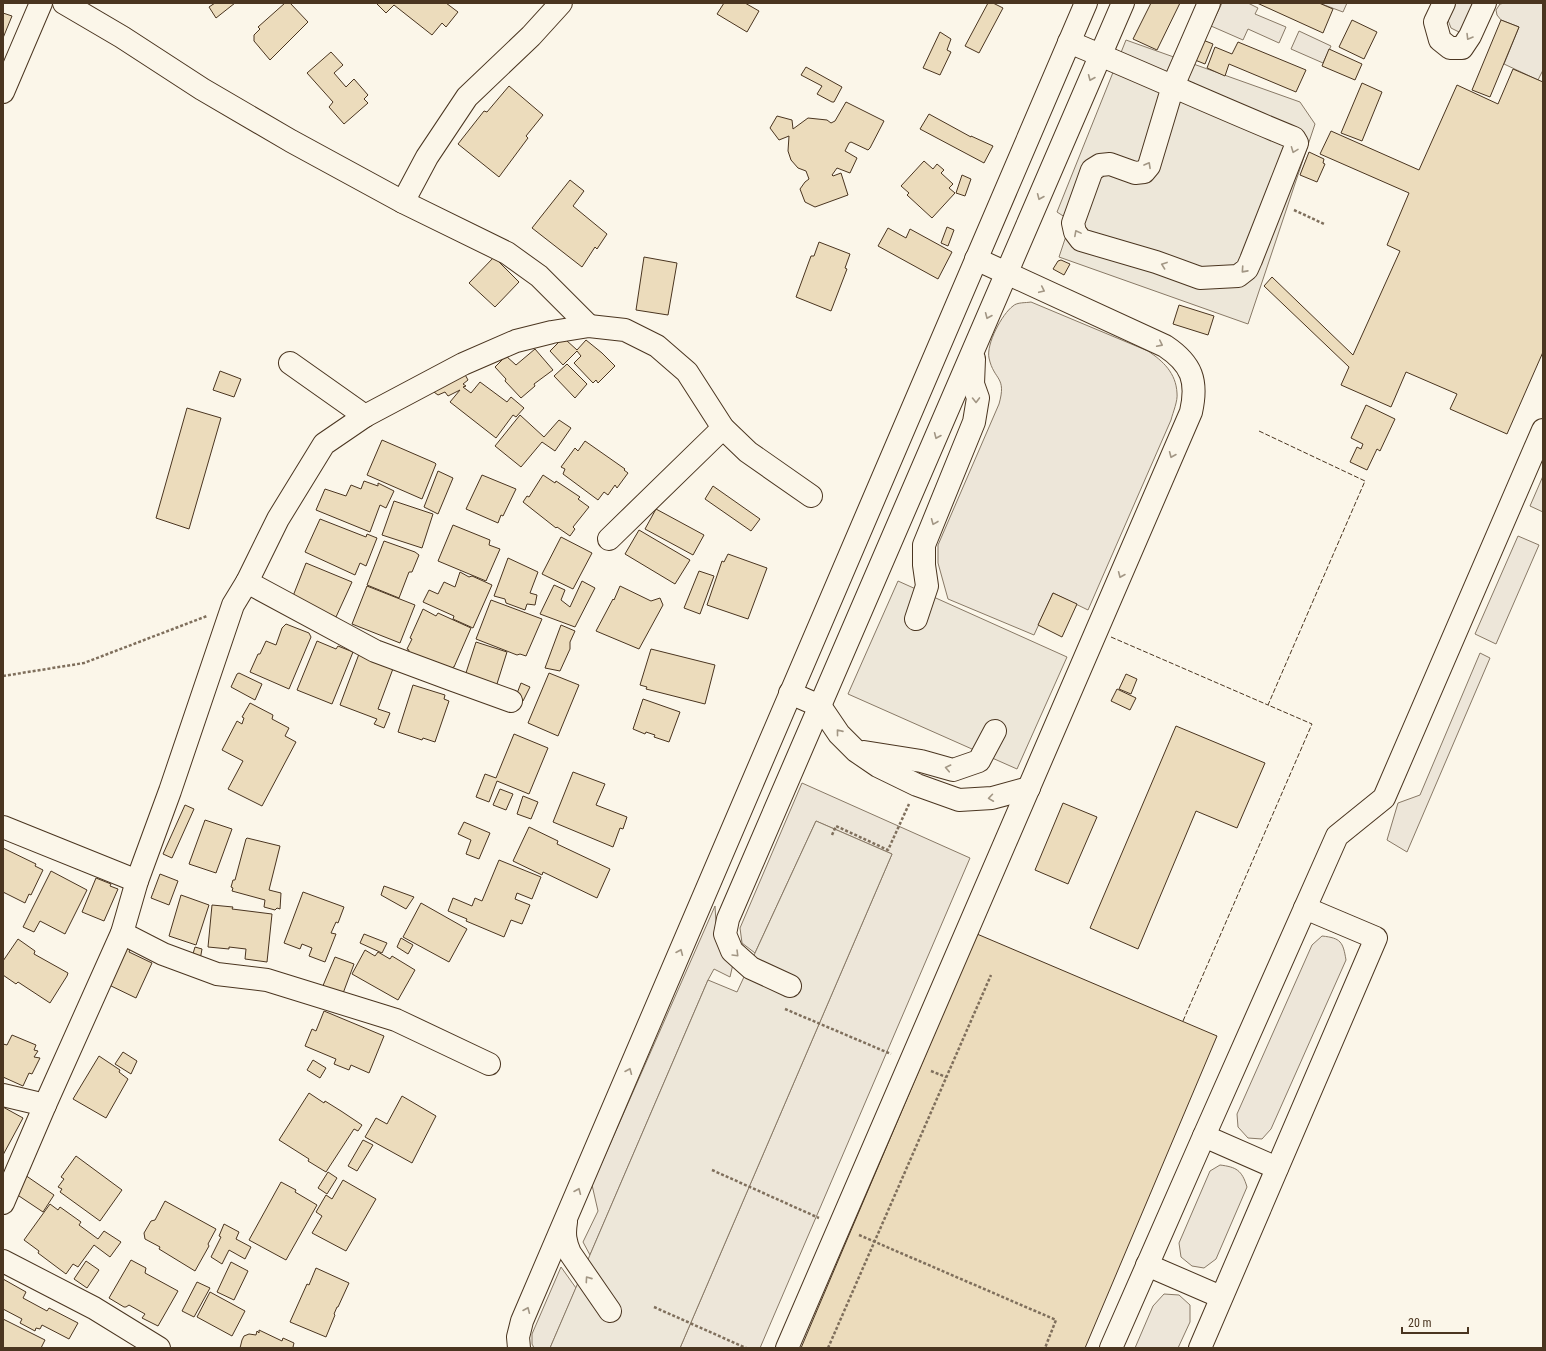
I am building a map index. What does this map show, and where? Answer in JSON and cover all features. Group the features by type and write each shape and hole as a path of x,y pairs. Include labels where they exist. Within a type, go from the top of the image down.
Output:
{"street":[{"path":"3,92 41,3"},
{"path":"64,3 122,37 202,89 277,133 403,202 507,253 539,276 589,326"},
{"path":"403,202 427,157 467,97 531,36 561,3"},
{"path":"519,1348 518,1337 522,1321 1086,3"},
{"path":"790,986 751,968 732,951 725,934 728,919 1123,3"},
{"path":"1069,42 1101,55 1173,86 1258,123 1294,138 1297,143 1251,260 1247,269 1238,276 1200,278 1156,262 1081,240 1073,223 1092,170 1100,165 1110,164 1135,173 1144,172 1149,166 1173,86 1209,3"},
{"path":"1444,3 1436,22 1440,40 1450,48 1462,48 1470,36 1485,3"},
{"path":"787,1348 1191,412 1194,397 1193,382 1188,367 1178,355 1165,346 976,259"},
{"path":"3,1203 122,933 137,881 170,791 233,605 247,582 278,519 324,444 365,416 464,364 516,341 552,332 589,326 625,330 657,346 687,372 723,428 748,452 811,496"},
{"path":"916,618 927,586 924,565 924,545 974,422 978,398 973,384 975,348"},
{"path":"290,363 365,416"},
{"path":"610,539 723,428"},
{"path":"1111,1348 1337,836 1384,798 1543,430"},
{"path":"247,582 375,651 511,700"},
{"path":"790,693 820,706 839,734 856,751 878,766 917,785 959,800 992,798 1029,788"},
{"path":"856,751 921,761 953,770 979,762 996,731"},
{"path":"3,827 137,881"},
{"path":"1200,1348 1376,938 1306,908"},
{"path":"122,933 163,954 217,974 267,980 396,1020 489,1064"},
{"path":"3,1095 45,1105"},
{"path":"1204,1136 1277,1168"},
{"path":"568,1214 564,1233 570,1253 610,1311"},
{"path":"3,1261 94,1308 159,1348"},
{"path":"1147,1266 1222,1297"}],"path":[{"path":"1288,207 1324,224"},
{"path":"3,676 84,663 233,605"},
{"path":"832,835 836,826 888,850 917,785"},
{"path":"828,1348 991,975"},
{"path":"781,1007 946,1077"},
{"path":"712,1170 1056,1320 1045,1348"},
{"path":"654,1307 746,1348"}],"shaded area":[{"path":"1222,3 1248,3 1258,8 1255,14 1286,27 1279,43 1248,29 1243,40 1211,26"},
{"path":"1319,3 1347,3 1343,12"},
{"path":"1451,3 1477,3 1463,34 1451,28 1446,15"},
{"path":"1543,3 1543,70 1538,80 1504,64 1519,27 1501,20 1497,15 1496,10 1500,4"},
{"path":"1299,31 1331,46 1323,63 1291,49"},
{"path":"1126,40 1300,102 1315,124 1248,324 1059,257 1071,221 1057,212"},
{"path":"1031,302 1148,351 1164,363 1168,368 1174,379 1177,396 1171,420 1088,610 1053,593 1034,635 948,599 938,563 938,545 999,404 1002,388 1001,383 991,365 989,358 992,338 1000,322 1013,306"},
{"path":"1543,476 1543,512 1530,506"},
{"path":"1518,536 1539,545 1496,644 1475,634"},
{"path":"898,581 1067,657 1017,769 848,694"},
{"path":"1480,653 1490,658 1407,852 1387,840 1398,803 1420,795"},
{"path":"802,783 970,858 760,1348 680,1348 892,854 816,821 755,953 742,943 740,928"},
{"path":"816,821 892,854 680,1348 550,1348 708,980 737,992"},
{"path":"715,906 717,940 733,964 730,977 714,969 708,980 590,1255 583,1242 598,1211 592,1185"},
{"path":"1322,936 1333,938 1340,942 1344,949 1346,960 1271,1129 1262,1139 1248,1138 1238,1127 1237,1114 1312,945"},
{"path":"1220,1165 1238,1170 1247,1187 1216,1259 1204,1268 1192,1266 1181,1257 1179,1243 1210,1171"},
{"path":"561,1267 576,1288 550,1348 534,1348 532,1344 532,1334"},
{"path":"1164,1294 1179,1295 1190,1305 1190,1322 1178,1348 1135,1348 1153,1306"}],"building":[{"path":"215,3 235,3 216,18 209,7"},
{"path":"285,3 290,3 308,22 270,60 254,41 254,35 260,29 258,27"},
{"path":"376,3 446,3 458,12 446,27 442,23 432,35 394,5 386,13"},
{"path":"724,3 745,3 759,11 747,32 717,14"},
{"path":"988,3 993,3 1003,8 979,53 965,46"},
{"path":"1151,3 1180,3 1157,50 1133,39"},
{"path":"1257,3 1319,3 1333,9 1323,33"},
{"path":"3,13 12,16 3,38"},
{"path":"1352,20 1377,32 1364,59 1339,47"},
{"path":"1501,20 1519,27 1490,97 1472,90"},
{"path":"940,32 951,39 947,50 951,52 940,75 923,68"},
{"path":"1198,38 1213,44 1205,64 1190,58"},
{"path":"1238,42 1306,70 1296,92 1229,64 1225,76 1207,68 1215,47 1232,54"},
{"path":"1329,49 1362,64 1355,80 1322,66"},
{"path":"331,52 343,65 334,73 346,87 354,79 368,95 364,99 368,103 344,124 329,107 333,102 307,73"},
{"path":"806,67 842,87 834,102 817,94 822,86 801,75"},
{"path":"1513,69 1543,82 1543,352 1507,434 1450,409 1457,394 1406,372 1391,407 1341,385 1349,367 1264,286 1272,277 1353,355 1400,251 1387,245 1409,193 1320,154 1331,131 1419,170 1457,85 1498,104"},
{"path":"1362,83 1382,92 1362,141 1341,133"},
{"path":"509,86 543,115 526,136 528,138 499,177 458,144 484,111 487,112"},
{"path":"846,102 884,121 868,150 851,142 849,143 845,151 857,158 850,173 837,168 832,175 841,173 848,195 815,207 805,202 800,189 809,179 806,171 798,168 791,160 788,151 789,136 779,140 770,128 777,116 792,120 793,129 808,118 827,120 831,123 835,121"},
{"path":"929,114 971,137 993,146 984,163 920,129"},
{"path":"1309,152 1324,159 1323,163 1325,164 1317,182 1300,175"},
{"path":"924,161 933,169 937,164 944,170 941,173 953,184 949,188 955,193 932,218 907,195 909,193 901,186"},
{"path":"962,175 971,179 965,196 956,193"},
{"path":"570,180 584,191 573,206 607,234 597,249 595,247 582,267 532,228"},
{"path":"947,227 954,230 948,246 941,243"},
{"path":"888,228 906,238 910,229 952,252 938,279 878,246"},
{"path":"819,242 850,254 845,268 847,269 831,311 796,297 811,256 814,256"},
{"path":"494,257 519,282 495,307 469,283"},
{"path":"644,257 677,263 668,315 636,310"},
{"path":"1061,260 1070,264 1064,275 1053,269 1058,261"},
{"path":"1179,305 1214,316 1208,335 1173,324"},
{"path":"562,339 566,340 577,350 586,340 615,366 598,383 596,380 593,383 574,363 581,356 577,351 563,365 550,351"},
{"path":"535,349 553,370 534,384 535,386 521,398 505,381 506,379 495,367 506,356 516,365"},
{"path":"567,364 587,384 575,398 554,376"},
{"path":"220,371 241,379 234,397 213,390"},
{"path":"463,371 468,380 463,384 466,386 463,387 471,393 480,382 507,402 511,397 524,408 516,417 513,415 496,438 450,402 460,390 448,396 445,392 438,395 427,387"},
{"path":"1366,405 1395,419 1380,451 1377,449 1367,470 1350,462 1357,447 1361,449 1363,444 1351,438"},
{"path":"187,408 221,418 189,529 156,518"},
{"path":"520,415 544,437 559,420 571,428 555,451 542,442 521,467 495,446"},
{"path":"382,440 436,464 422,499 367,475"},
{"path":"585,441 625,469 624,470 628,473 617,488 615,485 608,495 604,492 598,500 563,474 565,469 561,467 575,448 578,451"},
{"path":"438,471 453,478 438,514 424,507"},
{"path":"482,475 516,489 498,523 466,509"},
{"path":"543,475 555,483 556,481 580,497 578,499 589,507 573,527 575,529 570,536 557,527 556,528 523,502 527,496 529,497"},
{"path":"364,481 378,486 378,483 394,491 386,508 380,505 370,532 316,510 325,489 346,496 351,485 361,489"},
{"path":"713,486 760,519 751,531 705,499"},
{"path":"394,501 433,514 422,548 382,535"},
{"path":"656,509 704,535 693,555 645,529"},
{"path":"320,519 366,537 367,534 377,538 366,566 360,563 355,575 305,552"},
{"path":"453,525 490,540 489,545 500,549 486,581 438,561"},
{"path":"639,530 690,560 675,584 625,554"},
{"path":"561,537 592,553 573,589 542,574"},
{"path":"384,541 415,552 419,555 412,572 409,572 399,598 367,585"},
{"path":"728,554 767,568 748,619 707,605 722,561 724,562"},
{"path":"508,558 538,572 530,593 537,595 535,605 527,604 525,610 506,603 505,599 494,596"},
{"path":"306,563 352,582 336,617 296,599 293,596"},
{"path":"699,571 714,576 700,614 684,608"},
{"path":"460,572 469,577 472,576 492,585 473,628 453,619 454,616 423,602 429,590 438,594 444,582 455,587"},
{"path":"582,581 595,588 575,627 540,614 554,585 565,590 561,600 570,607"},
{"path":"367,586 415,605 400,643 352,624"},
{"path":"620,586 651,601 660,598 663,605 639,649 596,631 613,599 614,600"},
{"path":"1053,593 1077,604 1062,637 1038,625"},
{"path":"491,600 542,619 526,656 520,654 517,655 476,639"},
{"path":"423,609 436,616 438,613 471,628 451,671 408,653 409,650 407,649 412,639 410,638"},
{"path":"286,624 309,633 311,637 289,689 250,672 266,641 276,645 282,628"},
{"path":"561,625 575,631 570,642 570,649 560,671 545,668"},
{"path":"317,641 336,649 338,646 353,652 332,704 297,690"},
{"path":"476,642 507,652 496,687 464,679"},
{"path":"651,649 715,665 705,704 646,689 647,687 640,685"},
{"path":"359,654 394,666 378,709 390,713 384,728 374,724 377,719 340,705"},
{"path":"239,673 262,684 255,700 231,687 237,674"},
{"path":"549,673 579,685 558,736 528,723"},
{"path":"1126,674 1137,679 1131,694 1119,689"},
{"path":"521,683 530,687 523,701 519,700 516,696"},
{"path":"413,685 445,695 444,699 449,701 435,742 423,738 422,740 398,732"},
{"path":"1117,689 1136,698 1130,710 1111,701"},
{"path":"643,699 680,712 669,742 654,737 655,735 646,732 645,734 633,729"},
{"path":"250,703 273,715 272,719 289,728 285,736 296,742 262,806 228,789 243,761 222,750 237,721 242,724 244,718 242,717"},
{"path":"1176,726 1265,763 1237,828 1196,811 1138,949 1090,928"},
{"path":"514,734 548,748 529,794 497,781 489,802 476,797 485,774 496,778"},
{"path":"573,772 605,784 596,805 627,817 623,829 620,828 613,847 553,822"},
{"path":"500,789 513,794 506,810 493,805"},
{"path":"523,796 538,802 531,819 517,814"},
{"path":"1063,803 1097,817 1068,884 1035,870"},
{"path":"185,805 194,809 172,858 163,854"},
{"path":"205,820 232,829 216,873 189,864"},
{"path":"464,822 490,833 479,859 466,854 471,840 458,834"},
{"path":"529,827 558,841 557,844 610,869 597,898 543,872 542,875 513,861"},
{"path":"247,838 280,846 269,890 281,893 280,909 277,908 275,910 264,907 265,900 232,891 233,888 231,887 233,880 235,880"},
{"path":"3,848 36,864 35,866 43,870 31,895 29,894 25,903 3,892"},
{"path":"499,860 541,877 532,899 517,893 515,899 530,905 522,924 511,920 504,937 466,921 467,919 448,911 453,898 472,906 475,898 482,901"},
{"path":"51,871 87,890 65,934 40,921 34,932 23,927"},
{"path":"160,874 178,881 169,905 151,898"},
{"path":"96,878 111,884 110,886 118,889 104,921 82,912"},
{"path":"384,886 414,897 406,909 381,895"},
{"path":"303,892 344,907 338,923 336,922 331,933 336,934 325,962 309,956 312,948 302,944 300,949 284,943"},
{"path":"181,895 209,905 196,945 169,936"},
{"path":"421,903 467,929 449,962 403,937"},
{"path":"212,905 272,914 267,962 245,959 246,949 208,947"},
{"path":"364,934 387,943 382,953 360,943"},
{"path":"977,934 1217,1036 1085,1348 801,1348"},
{"path":"122,936 134,941 129,952 152,963 136,998 107,984"},
{"path":"401,938 413,945 408,954 397,947"},
{"path":"18,939 35,951 34,954 68,973 50,1003 18,982 16,984 3,975 3,961"},
{"path":"195,947 202,949 200,960 192,957"},
{"path":"365,950 375,956 378,952 390,959 392,956 415,970 398,1000 352,974"},
{"path":"335,957 354,964 342,996 322,988"},
{"path":"324,1011 384,1036 369,1073 351,1065 349,1070 334,1064 336,1059 305,1046 312,1029 316,1031"},
{"path":"12,1035 36,1045 34,1050 38,1051 34,1057 40,1058 32,1074 29,1073 23,1086 3,1077 3,1044 7,1045"},
{"path":"123,1052 137,1061 131,1074 115,1064"},
{"path":"99,1056 120,1070 119,1072 128,1079 106,1118 73,1099"},
{"path":"313,1060 326,1068 320,1078 307,1070"},
{"path":"309,1093 324,1103 325,1101 362,1125 358,1131 354,1129 326,1172 279,1140"},
{"path":"402,1096 436,1116 412,1163 365,1137 376,1118 387,1124"},
{"path":"3,1107 23,1118 3,1155"},
{"path":"363,1140 373,1145 357,1171 348,1166"},
{"path":"76,1156 122,1190 100,1221 60,1192 62,1189 58,1187 64,1179 61,1177"},
{"path":"328,1172 337,1178 327,1194 318,1188"},
{"path":"25,1175 54,1195 43,1212 13,1192"},
{"path":"343,1180 376,1199 346,1251 312,1233 322,1216 316,1212 326,1195 332,1199"},
{"path":"281,1182 296,1190 295,1192 317,1205 286,1260 249,1240"},
{"path":"165,1201 216,1229 208,1244 209,1246 195,1271 159,1249 160,1247 145,1239 144,1233 151,1221 155,1220"},
{"path":"50,1204 58,1210 60,1207 81,1222 79,1225 98,1239 104,1231 121,1242 110,1257 94,1245 78,1267 73,1264 66,1274 38,1253 39,1251 24,1240"},
{"path":"224,1224 239,1232 236,1239 251,1247 245,1259 229,1250 222,1264 211,1257 221,1237 219,1236"},
{"path":"131,1260 146,1268 145,1273 178,1291 158,1326 142,1318 145,1314 129,1305 124,1307 109,1298"},
{"path":"86,1261 99,1270 87,1288 74,1279"},
{"path":"231,1262 248,1271 234,1300 217,1292"},
{"path":"316,1268 349,1283 334,1314 335,1315 326,1337 290,1322"},
{"path":"3,1279 26,1292 23,1298 47,1311 49,1308 78,1323 69,1339 42,1325 40,1329 36,1328 35,1331 20,1323 22,1319 3,1309"},
{"path":"197,1282 210,1288 194,1317 182,1311"},
{"path":"210,1292 245,1311 232,1336 197,1317"},
{"path":"3,1319 45,1340 41,1348 3,1348"},
{"path":"259,1330 282,1341 283,1338 294,1343 293,1347 295,1348 240,1348 244,1336 249,1334 256,1335 257,1331 259,1333"}],"fence":[{"path":"1183,1021 1312,724 1268,705 1365,481 1259,431"},
{"path":"1111,637 1268,705"}]}
